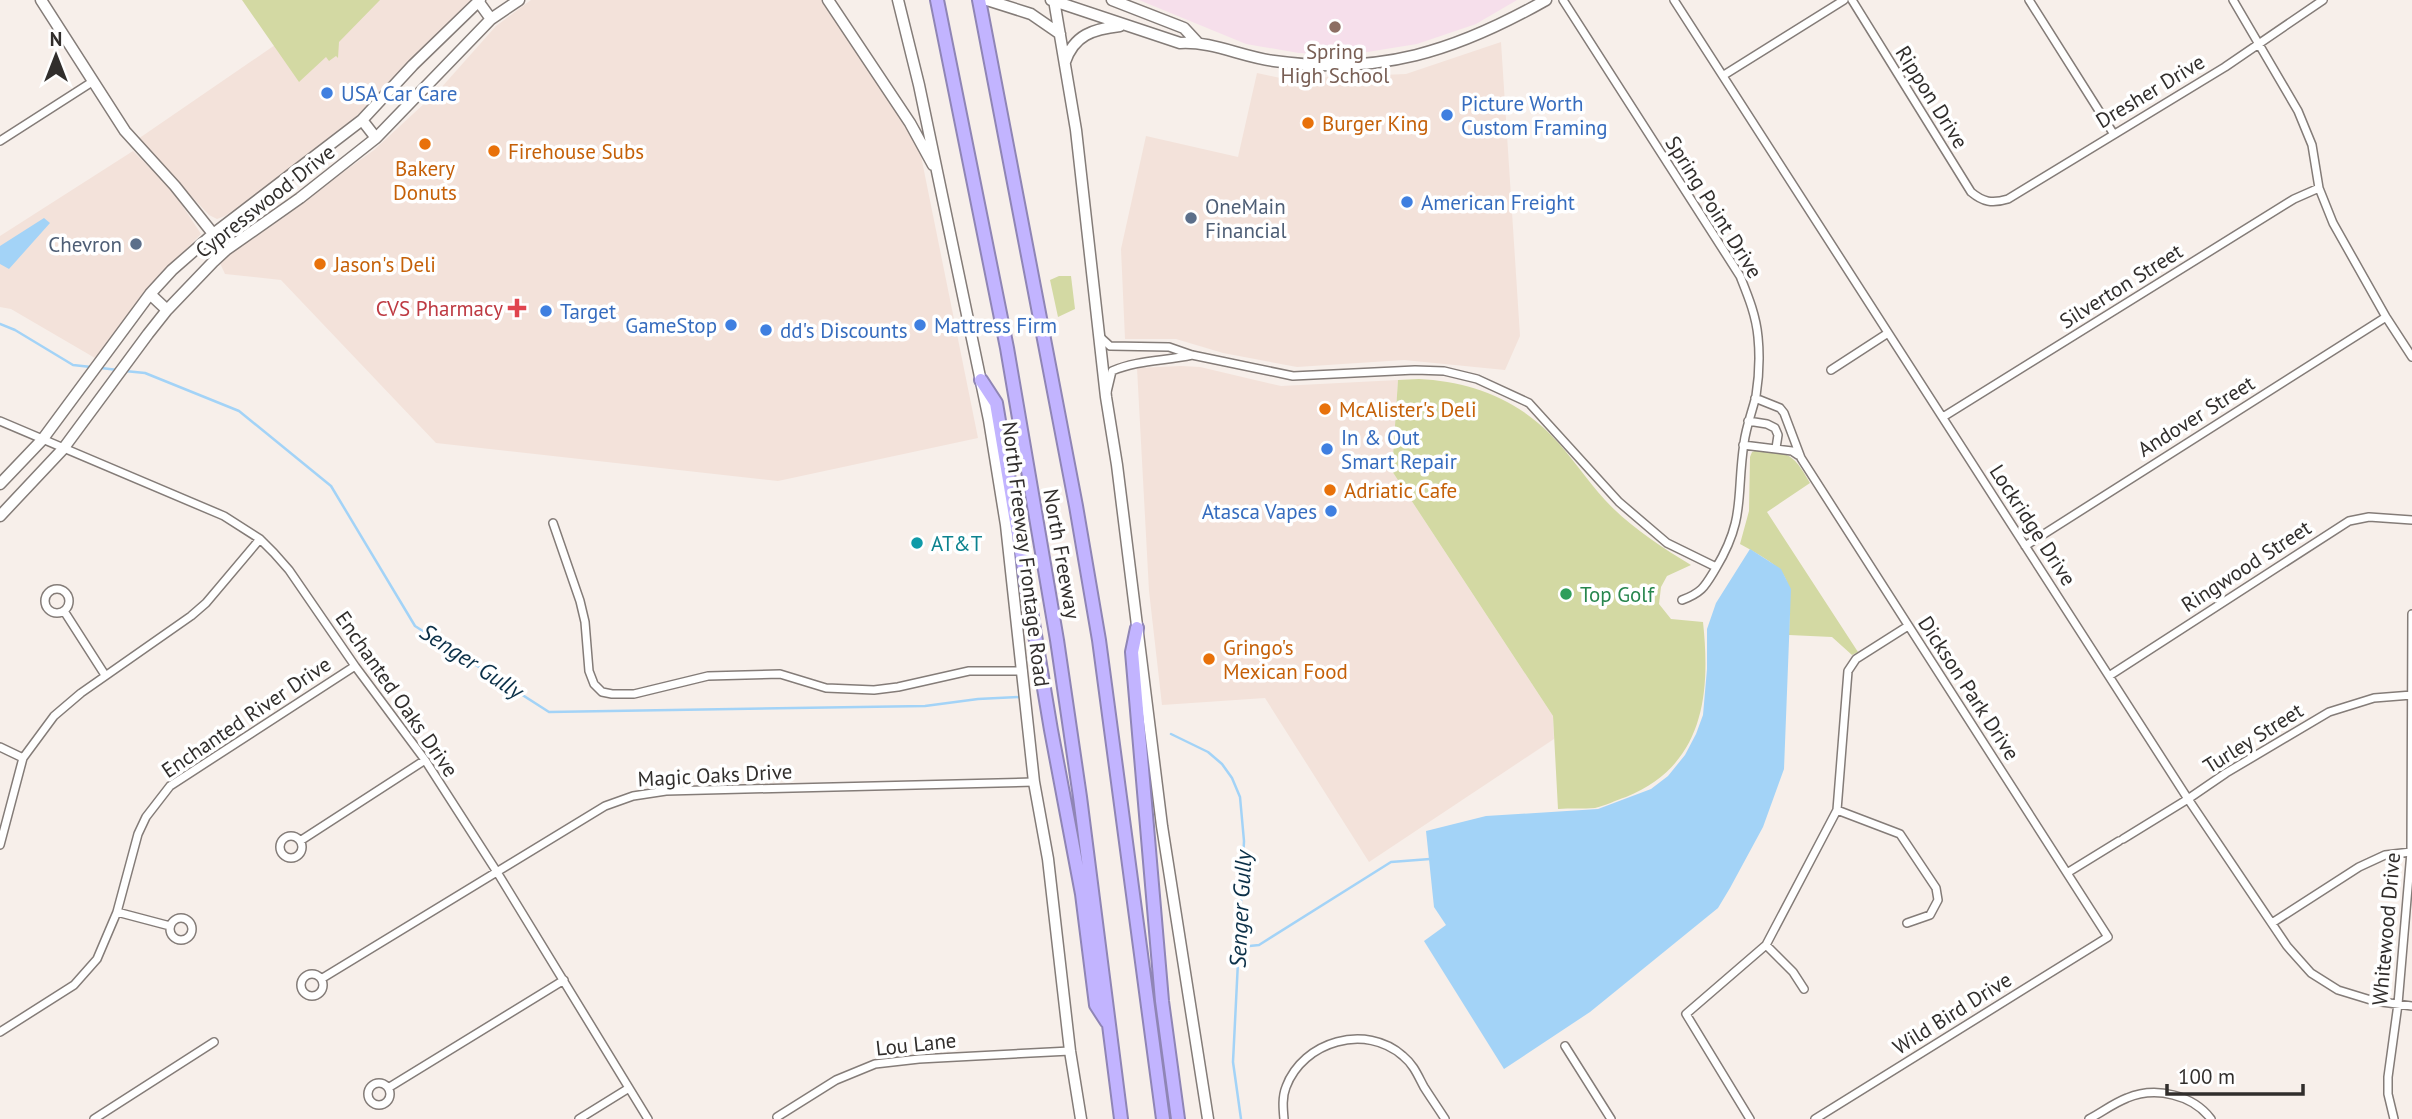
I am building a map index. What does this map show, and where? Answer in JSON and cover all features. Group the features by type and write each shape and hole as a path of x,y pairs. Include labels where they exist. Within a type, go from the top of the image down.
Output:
{"highway":[{"name":"North Freeway","path":"937,0 1007,348 1053,613 1074,748 1121,1119"},
{"name":"North Freeway","path":"979,0 1099,640 1163,1119"},
{"path":"981,380 996,403 1051,730 1082,894 1096,1006 1110,1026"},
{"path":"1137,628 1132,652 1141,732 1147,835 1162,1001 1178,1119"}],"main road":[{"path":"41,0 133,142 175,186 212,236 226,250"},
{"name":"Cypresswood Drive","path":"0,516 63,449 167,310 226,250 376,138 491,19 519,0"},
{"path":"828,0 910,123 938,175"},
{"path":"987,0 1031,14 1060,34"},
{"path":"1053,0 1076,130 1106,397 1117,465 1161,826 1208,1119"},
{"path":"1053,0 1180,43 1197,42 1251,58 1342,66 1379,64 1430,54 1490,30 1546,0"},
{"path":"1112,0 1184,28 1197,42"},
{"path":"479,1 491,19"},
{"name":"Cypresswood Drive","path":"0,484 42,440 150,294 172,270 362,120 479,1"},
{"name":"North Freeway Frontage Road","path":"899,3 981,380 1006,525 1034,782 1048,859 1070,1051 1081,1119"},
{"path":"1065,63 1069,51 1081,36 1097,29 1125,25"},
{"path":"362,120 376,138"},
{"path":"150,294 167,310"}],"street":[{"name":"Spring Point Drive","path":"1563,0 1740,276 1754,308 1759,367 1755,398 1743,445 1740,509 1734,534 1701,592 1682,600"},
{"name":"Lockridge Drive","path":"1674,0 2188,799 2298,961 2325,983 2353,996 2412,1006"},
{"path":"1724,75 1844,0"},
{"name":"Rippon Drive","path":"1852,0 1971,192 1979,199 1991,203"},
{"path":"2029,0 2113,133"},
{"path":"2233,0 2260,43 2306,128 2312,145 2319,188 2346,248 2412,357"},
{"name":"Dresher Drive","path":"1991,203 2008,199 2260,43 2323,0"},
{"path":"0,141 92,82"},
{"name":"Silverton Street","path":"1943,417 2294,199 2319,188"},
{"name":"Andover Street","path":"2025,546 2386,317"},
{"path":"1831,370 1888,333"},
{"path":"1099,336 1110,346 1168,346 1192,355 1293,376 1415,370 1444,371 1477,379 1529,403 1619,502 1667,542 1716,568"},
{"path":"1106,397 1112,372 1129,363 1192,355"},
{"name":"Dickson Park Drive","path":"1755,398 1780,408 1784,414 1801,458 2108,937"},
{"name":"Enchanted Oaks Drive","path":"0,421 224,516 260,539 289,570 355,666 425,760 498,872 648,1119"},
{"path":"1748,421 1775,428 1778,435 1776,448"},
{"path":"1743,445 1792,451 1801,458"},
{"name":"Ringwood Street","path":"2109,676 2349,521 2370,517 2412,520"},
{"path":"553,523 580,601 585,622 589,671 594,684 602,691 634,694 708,676 780,674 827,688 874,690 969,671 1023,670"},
{"path":"0,845 23,758 54,716 105,675 176,628 206,603 260,539"},
{"path":"64,611 105,675"},
{"name":"Whitewood Drive","path":"2394,1119 2388,1094 2388,1077 2398,1004 2411,852 2412,614"},
{"path":"1750,1119 1686,1014 1766,945 1837,810 1848,671 1856,659 1908,626"},
{"name":"Enchanted River Drive","path":"0,1032 60,995 88,971 105,944 117,912 138,834 146,817 170,786 355,666"},
{"name":"Turley Street","path":"2067,873 2329,712 2374,698 2412,695"},
{"path":"0,747 23,758"},
{"path":"300,841 425,760"},
{"name":"Magic Oaks Drive","path":"321,979 605,806 647,793 1034,782"},
{"path":"1837,810 1900,834 1936,888 1938,900 1930,915 1907,923"},
{"path":"2272,923 2359,867 2385,855 2411,852"},
{"path":"117,912 170,926"},
{"name":"Wild Bird Drive","path":"1815,1119 2108,937"},
{"path":"1766,945 1793,972 1804,989"},
{"path":"388,1087 564,980"},
{"path":"1284,1119 1283,1100 1286,1087 1297,1067 1315,1051 1338,1041 1362,1039 1391,1047 1404,1056 1418,1072 1422,1084 1445,1119"},
{"path":"94,1119 214,1042"},
{"path":"1565,1045 1611,1119"},
{"name":"Lou Lane","path":"777,1116 836,1080 875,1064 1070,1051"},
{"path":"579,1119 629,1088"},
{"path":"2089,1119 2126,1098 2160,1093 2196,1103 2211,1119"}],"shaded area":[{"path":"370,0 475,0 346,127 305,161 225,216 217,219 209,215 138,139 275,45"},
{"path":"531,0 824,0 920,151 978,438 778,481 436,443 281,280 225,274 219,261 374,150 440,89 496,26"},
{"name":"Spring High School","path":"1139,0 1517,0 1476,24 1417,44 1361,53 1329,54 1299,53 1246,44"},
{"path":"1501,42 1520,336 1505,370 1404,360 1297,367 1223,353 1176,339 1125,339 1121,249 1146,136 1238,157 1257,73 1285,79 1406,74"},
{"path":"133,151 172,190 201,234 154,282 95,358 11,309 0,307 0,236"},
{"path":"1200,367 1281,386 1398,380 1392,471 1553,716 1554,739 1369,862 1265,698 1162,705 1149,591 1137,368"}],"green space":[{"path":"242,0 380,0 339,42 338,58 336,56 329,61 326,57 299,82"},
{"path":"1059,276 1071,276 1075,309 1058,317 1050,280"},
{"name":"Top Golf","path":"1419,379 1472,388 1522,410 1557,442 1614,510 1691,565 1667,576 1661,587 1659,604 1671,619 1703,622 1705,676 1702,702 1696,726 1686,748 1672,767 1652,784 1599,807 1558,809 1553,716 1392,471 1398,380"},
{"path":"1752,452 1777,452 1790,457 1800,466 1810,483 1767,512 1858,652 1852,655 1832,637 1789,635 1790,600 1785,578 1770,562 1740,544 1749,511 1750,457"}],"water":[{"path":"44,218 50,223 9,269 0,264 0,246"},
{"path":"1750,549 1781,569 1791,589 1784,769 1763,827 1718,908 1590,1012 1504,1069 1424,941 1446,925 1434,907 1426,831 1486,816 1598,809 1651,789 1668,776 1685,755 1703,715 1707,629 1716,603"}],"waterway":[{"name":"Senger Gully","path":"0,324 15,330 73,365 91,367"},
{"name":"Senger Gully","path":"101,368 118,370"},
{"name":"Senger Gully","path":"125,371 145,373 239,411 331,486 415,626 549,712 925,706 1020,697"},
{"name":"Senger Gully","path":"1171,734 1208,752 1222,764 1240,797 1244,841 1233,1062 1241,1119"},
{"path":"1240,947 1259,945 1391,862 1430,859"}],"place":[{"name":"Spring High School","path":"1335,27"},
{"name":"USA Car Care","path":"327,93"},
{"name":"Picture Worth Custom Framing","path":"1447,115"},
{"name":"Burger King","path":"1308,123"},
{"name":"Bakery Donuts","path":"425,144"},
{"name":"Firehouse Subs","path":"494,151"},
{"name":"American Freight","path":"1407,202"},
{"name":"OneMain Financial","path":"1191,218"},
{"name":"Chevron","path":"136,244"},
{"name":"Jason's Deli","path":"320,264"},
{"name":"CVS Pharmacy","path":"517,308"},
{"name":"Target","path":"546,311"},
{"name":"GameStop","path":"731,325"},
{"name":"Mattress Firm","path":"920,325"},
{"name":"dd's Discounts","path":"766,330"},
{"name":"McAlister's Deli","path":"1325,409"},
{"name":"In & Out Smart Repair","path":"1327,449"},
{"name":"Adriatic Cafe","path":"1330,490"},
{"name":"Atasca Vapes","path":"1331,511"},
{"name":"AT&T","path":"917,543"},
{"name":"Top Golf","path":"1566,594"},
{"name":"Gringo's Mexican Food","path":"1209,659"}]}
